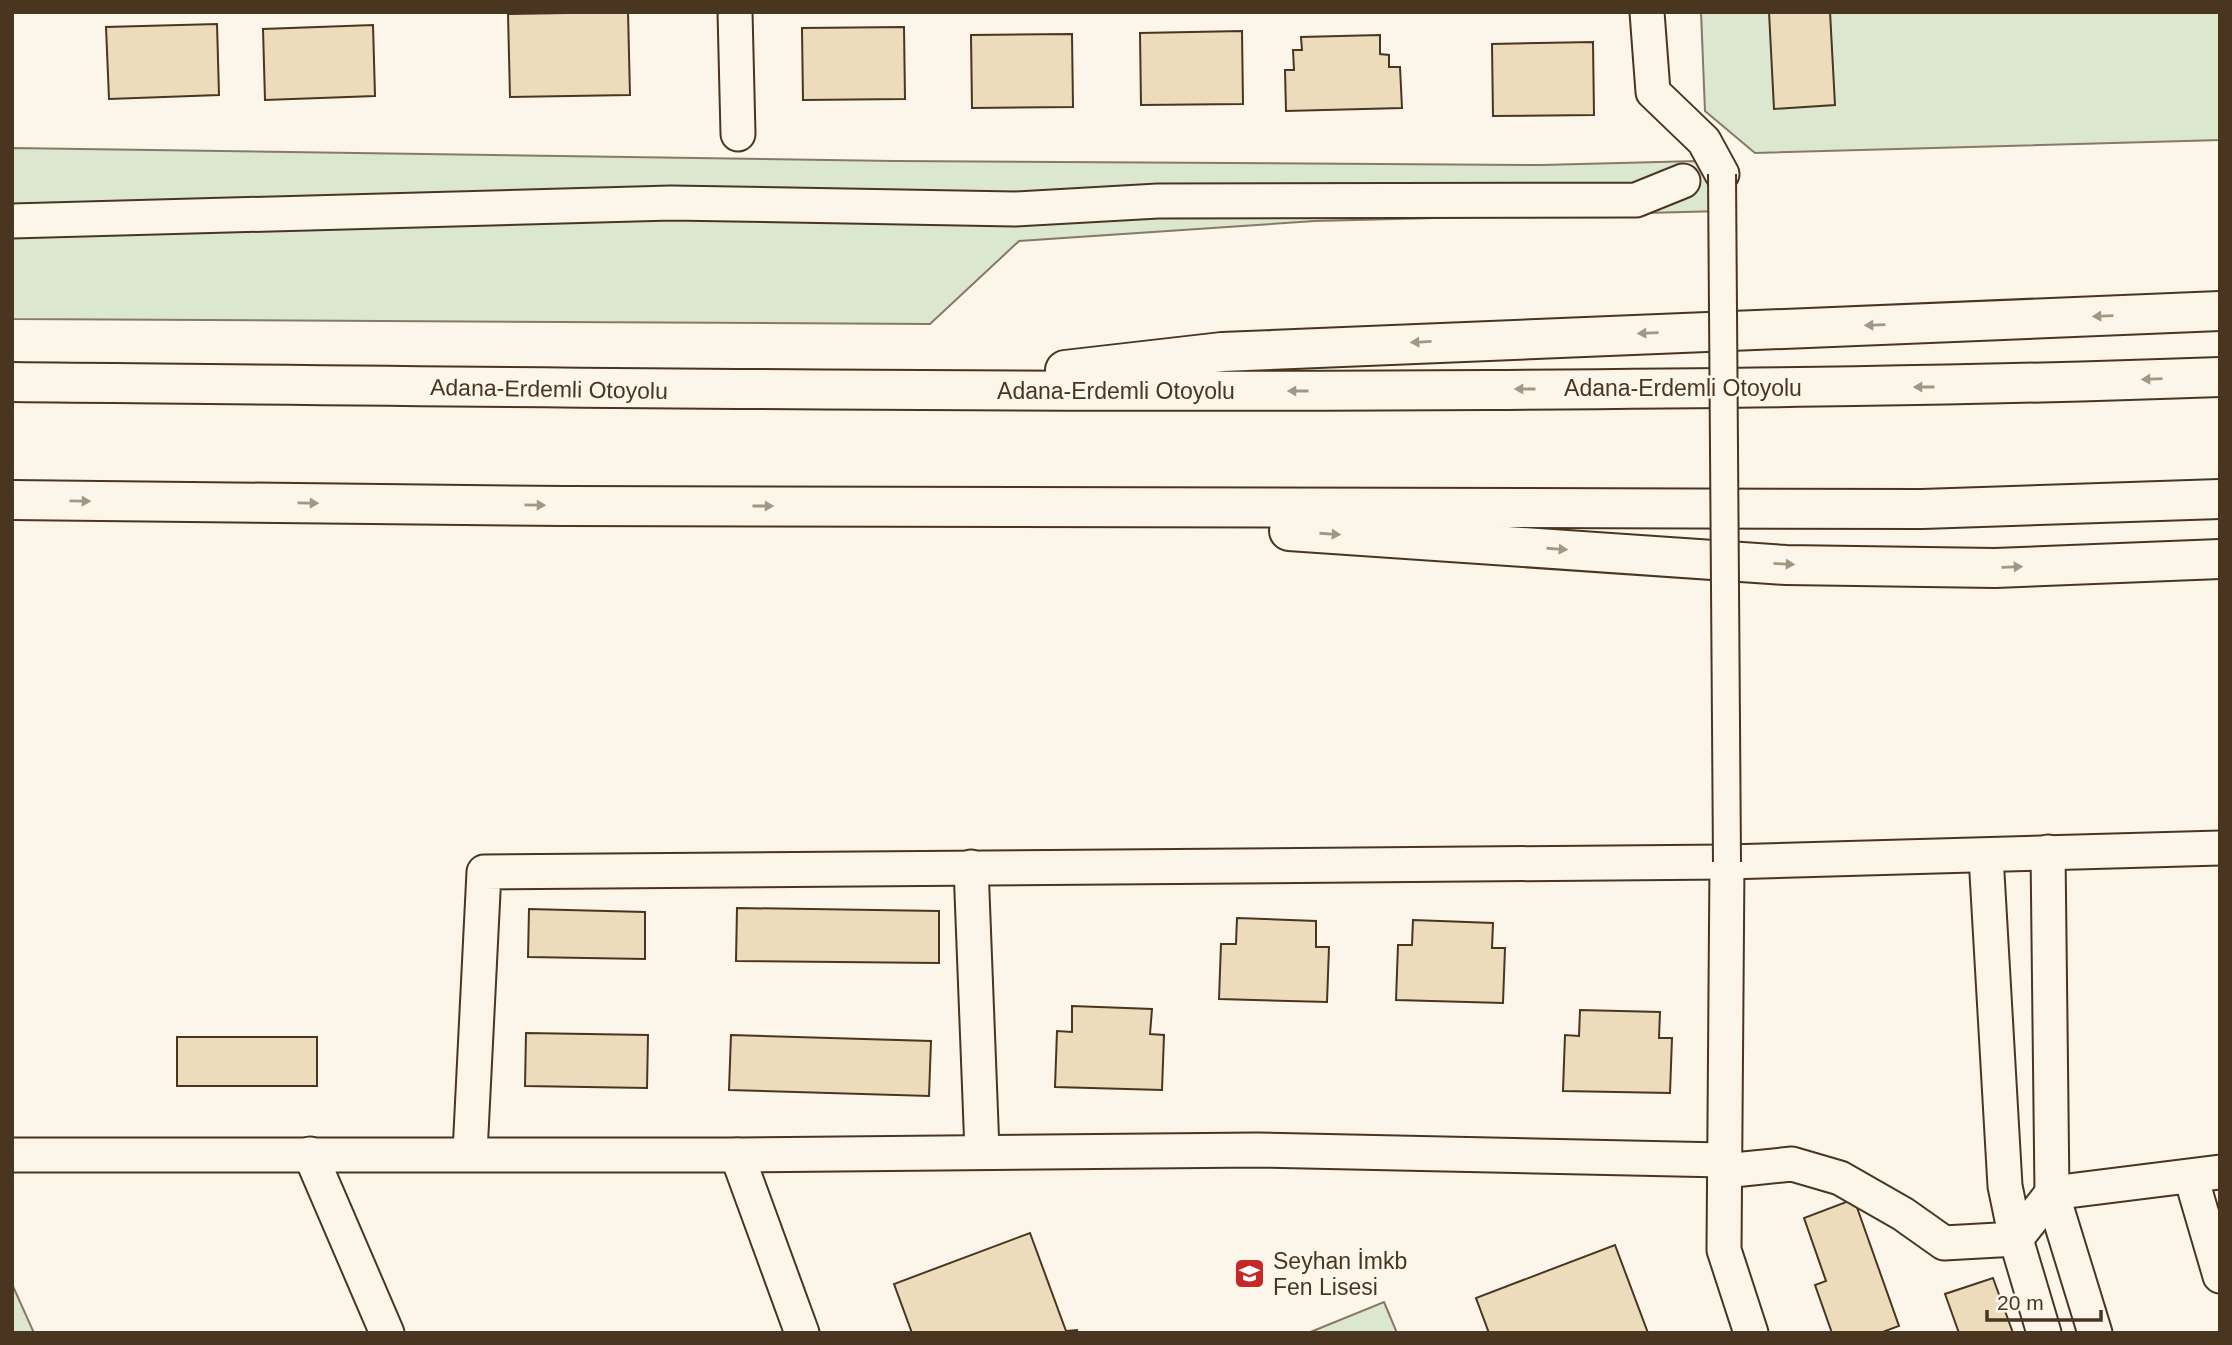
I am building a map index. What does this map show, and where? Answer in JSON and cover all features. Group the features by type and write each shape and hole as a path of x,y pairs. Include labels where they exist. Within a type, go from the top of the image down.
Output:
{"highway":[{"path":"894,391 1222,352 2220,311"},
{"name":"Adana-Erdemli Otoyolu","path":"12,382 894,391 1965,386 2220,377"},
{"path":"12,500 944,507 1922,509 2220,499"},
{"path":"944,507 1786,565 1995,568 2220,559"}],"street":[{"path":"736,12 738,134"},
{"path":"1647,12 1653,92 1704,141 1722,174 1727,862 1724,1250 1751,1333"},
{"path":"12,221 671,203 1015,209 1158,201 1636,200 1683,181"},
{"path":"470,1153 484,872 1727,862 2220,848"},
{"path":"2048,852 2052,1193 2095,1333"},
{"path":"1986,856 2005,1186 2015,1239 2044,1333"},
{"path":"971,867 982,1151"},
{"path":"12,1155 737,1155 1257,1150 1724,1166 1792,1164 1840,1178 1903,1214 1944,1243 2015,1239 2052,1193 2205,1174 2220,1276"},
{"path":"310,1154 387,1333"},
{"path":"737,1155 802,1333"}],"green space":[{"path":"1701,12 2220,12 2220,140 1755,153 1705,111"},
{"path":"12,148 894,161 1542,165 1697,161 1723,211 1315,221 1019,241 930,324 12,319"},
{"path":"12,1284 34,1333 12,1333"},
{"path":"1384,1302 1397,1333 1308,1333"}],"building":[{"path":"628,12 630,95 510,97 508,14"},
{"path":"1769,12 1830,12 1835,105 1774,109"},
{"path":"217,24 219,95 109,99 106,27"},
{"path":"373,25 375,96 265,100 263,29"},
{"path":"904,27 905,99 803,100 802,28"},
{"path":"1242,31 1243,104 1141,105 1140,33"},
{"path":"1072,34 1073,107 972,108 971,35"},
{"path":"1380,35 1380,54 1389,55 1389,67 1400,67 1402,108 1286,111 1285,70 1294,70 1293,50 1302,50 1301,37"},
{"path":"1593,42 1594,115 1493,116 1492,44"},
{"path":"737,908 939,911 939,963 736,961"},
{"path":"529,909 645,912 645,959 528,957"},
{"path":"1237,918 1316,921 1316,947 1329,947 1327,1002 1219,999 1221,944 1236,944"},
{"path":"1413,920 1493,923 1492,948 1505,948 1503,1003 1396,1000 1398,945 1412,945"},
{"path":"1072,1006 1152,1009 1150,1034 1164,1035 1162,1090 1055,1087 1057,1031 1072,1032"},
{"path":"1580,1010 1660,1012 1659,1038 1672,1038 1670,1093 1563,1091 1565,1035 1579,1036"},
{"path":"526,1033 648,1035 647,1088 525,1086"},
{"path":"731,1035 931,1041 929,1096 729,1090"},
{"path":"177,1037 317,1037 317,1086 177,1086"},
{"path":"1854,1199 1899,1326 1880,1333 1832,1333 1815,1285 1826,1281 1804,1218"},
{"path":"1030,1233 1066,1331 1077,1330 1078,1333 912,1333 894,1284"},
{"path":"1615,1245 1648,1333 1489,1333 1476,1298"},
{"path":"1993,1278 2013,1333 1959,1333 1945,1294"}],"place":[{"name":"Seyhan İmkb Fen Lisesi","path":"1250,1274"}]}
